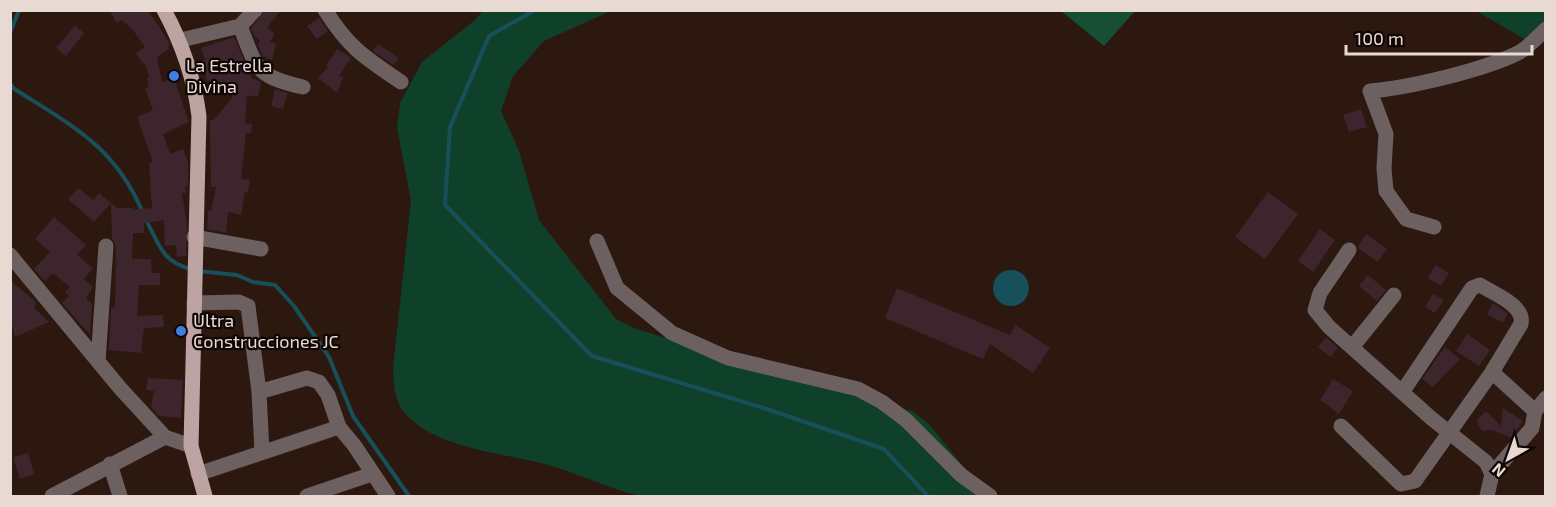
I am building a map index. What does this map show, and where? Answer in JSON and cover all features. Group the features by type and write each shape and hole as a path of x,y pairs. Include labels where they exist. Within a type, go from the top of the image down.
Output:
{"main road":[{"path":"164,10 181,40 195,85 198,116 192,446 205,496"}],"street":[{"path":"181,40 240,26 255,10"},
{"path":"325,10 344,40 363,57 401,82"},
{"path":"240,26 261,73 277,81 303,87"},
{"path":"1434,227 1406,219 1386,191 1383,168 1386,134 1370,91 1393,90 1490,63 1520,52 1545,29"},
{"path":"194,237 261,249"},
{"path":"597,241 617,288 672,333 728,358 858,389 882,402 906,420 961,475 990,496"},
{"path":"98,361 106,246"},
{"path":"1349,250 1320,293 1315,310 1329,327 1448,432 1486,462 1492,474"},
{"path":"10,255 165,437 192,446"},
{"path":"1341,426 1401,484 1415,482 1492,372 1521,324 1522,317 1519,310 1480,285 1466,294 1403,390"},
{"path":"1353,346 1394,295"},
{"path":"194,303 239,302 248,306 260,392 262,452"},
{"path":"1492,372 1535,411"},
{"path":"260,392 307,378 320,382 328,394 339,427 388,496"},
{"path":"1487,496 1492,474 1532,428 1535,411 1545,398"},
{"path":"198,474 339,427"},
{"path":"52,496 165,437"},
{"path":"110,465 120,496"},
{"path":"307,496 372,474"}],"green space":[{"path":"483,11 611,11 544,41 513,76 501,111 519,151 539,220 616,319 636,329 912,411 930,425 987,496 640,496 558,468 454,443 418,425 404,412 396,397 393,368 411,201 397,127 400,103 422,62"},
{"path":"1061,11 1135,11 1104,46"},
{"path":"1476,11 1545,11 1545,35 1528,41"}],"water":[{"path":"1011,270 1024,275 1029,288 1024,301 1011,306 998,301 993,288 998,275"}],"building":[{"path":"109,10 147,10 156,22 170,44 167,46 169,49 157,57 162,82 174,78 189,122 163,134 170,154 183,149 188,162 188,186 185,187 186,193 182,193 187,224 186,256 177,257 176,245 165,246 164,220 144,223 144,233 133,233 132,259 151,259 152,273 160,273 160,285 139,285 137,316 163,315 164,327 144,328 141,353 109,350 111,309 115,307 116,247 112,238 111,203 117,208 133,208 133,210 152,208 149,163 153,162 137,117 153,110 145,88 149,87 147,78 149,76 144,62 142,63 136,53 145,47 122,20 117,23"},
{"path":"265,10 281,10 267,28 275,34 270,41 276,44 272,60 263,56 258,45 260,40 254,36 251,28"},
{"path":"319,18 328,31 317,39 307,26"},
{"path":"75,26 84,33 66,56 56,48"},
{"path":"234,37 252,78 261,82 258,97 247,95 245,123 252,124 251,133 246,133 241,179 250,180 248,193 245,192 241,215 228,212 226,233 207,229 208,210 211,211 216,187 211,187 210,120 214,120 233,96 213,80 207,81 201,48"},
{"path":"378,44 399,58 394,65 373,51"},
{"path":"337,49 351,58 339,76 343,77 337,93 318,78 328,67 326,66"},
{"path":"275,89 290,94 287,94 283,109 271,106"},
{"path":"1361,109 1367,127 1349,132 1343,115"},
{"path":"78,188 93,200 99,193 111,203 94,222 68,199"},
{"path":"1268,192 1298,214 1265,259 1235,237"},
{"path":"54,217 86,245 77,255 93,268 84,279 93,287 86,298 92,304 90,335 62,303 69,296 65,292 70,287 53,273 45,281 34,269 50,252 35,239"},
{"path":"1320,229 1335,240 1313,272 1298,261"},
{"path":"1366,234 1387,249 1378,262 1359,249 1358,246"},
{"path":"1435,265 1449,273 1441,286 1428,278"},
{"path":"1368,275 1386,290 1377,301 1359,286"},
{"path":"10,280 36,302 34,308 49,322 15,337 10,316"},
{"path":"897,288 1010,335 1016,325 1050,348 1033,373 990,344 983,359 885,318"},
{"path":"1433,294 1444,300 1435,313 1425,307"},
{"path":"1493,303 1508,314 1503,323 1487,314"},
{"path":"1467,334 1490,350 1479,366 1456,351"},
{"path":"1326,337 1338,348 1330,357 1318,347"},
{"path":"1445,347 1460,359 1433,387 1422,379"},
{"path":"148,378 183,380 181,418 159,416 151,407 154,391 146,390"},
{"path":"1333,379 1353,391 1339,414 1320,400"},
{"path":"1503,408 1523,421 1511,438 1492,430 1482,431 1476,421 1486,411 1501,426"},
{"path":"28,453 34,474 20,479 13,457"}],"waterway":[{"path":"10,33 19,10"},
{"path":"535,10 489,36 450,127 445,205 592,356 770,410 884,449 928,496"},
{"path":"10,83 13,88 73,127 105,154 132,190 143,213"},
{"path":"146,220 167,257 191,269"},
{"path":"198,271 237,275 253,282 275,285 294,306 329,357 353,416 409,496"}],"place":[{"name":"La Estrella Divina","path":"174,76"},
{"name":"Ultra Construcciones JC","path":"181,331"}]}
